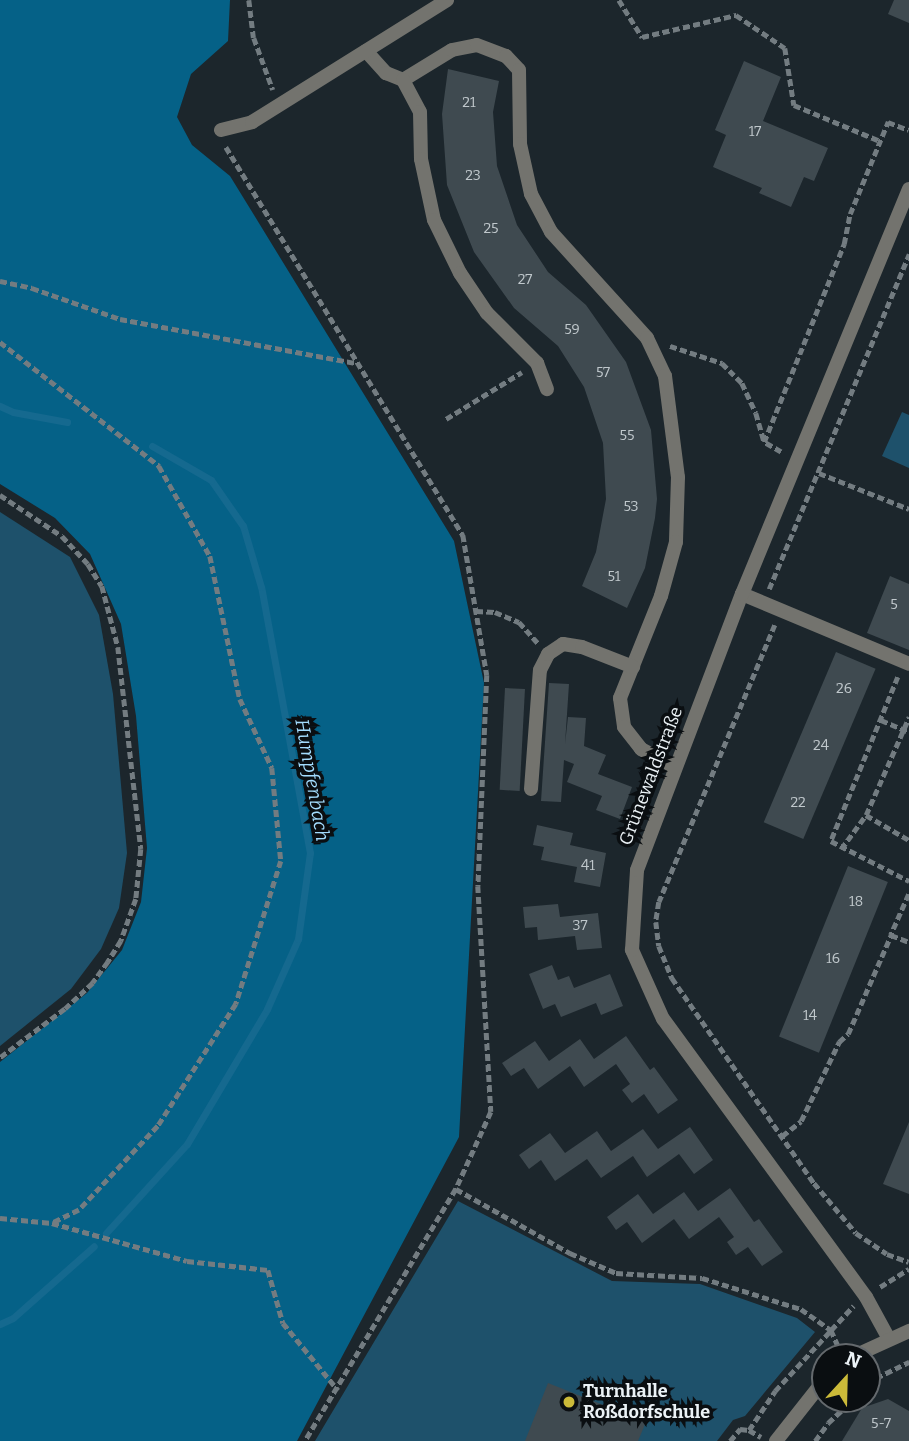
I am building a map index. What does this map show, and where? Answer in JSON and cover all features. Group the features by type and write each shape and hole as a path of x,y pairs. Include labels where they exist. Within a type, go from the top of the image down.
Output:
{"street":[{"path":"221,130 252,122 447,0"},
{"path":"403,80 452,50 477,45 506,56 519,70 520,144 531,194 551,232 647,338 665,376 678,477 676,542 661,596 620,698 624,727 641,748 675,767"},
{"path":"366,51 386,73 403,80 420,112 421,159 434,220 460,273 487,313 537,363 547,389"},
{"name":"Grünewaldstraße","path":"889,1339 866,1297 663,1019 632,950 637,870 742,594 909,189"},
{"path":"742,594 907,663"},
{"path":"531,789 540,670 548,654 563,644 582,647 633,667"},
{"path":"881,1343 909,1331"},
{"path":"776,1441 811,1397"}],"path":[{"path":"249,0 254,38 278,105"},
{"path":"620,0 642,37 736,15 785,48 794,105 880,141"},
{"path":"764,442 844,244 850,214 888,122 909,130"},
{"path":"221,130 227,151 463,535 487,675 478,886 491,1112 456,1189 305,1441"},
{"path":"763,603 820,473 909,254"},
{"path":"0,281 32,288 120,319 357,363"},
{"path":"647,338 722,363 742,383 757,413 764,442 797,461"},
{"path":"0,342 159,466 210,556 240,699 272,768 281,861 236,1004 158,1126 79,1210 52,1223"},
{"path":"446,419 537,363"},
{"path":"820,473 909,509"},
{"path":"0,495 62,536 88,564 102,586 118,647 141,849 136,899 121,941 108,962 93,983 65,1009 0,1058"},
{"path":"476,611 495,612 519,622 548,654"},
{"path":"781,611 659,902 656,922 659,946 672,978 814,1184 856,1233 887,1254 909,1262"},
{"path":"907,663 831,841 841,849 909,881"},
{"path":"841,849 866,815 906,731 909,718"},
{"path":"881,720 906,731"},
{"path":"866,815 909,840"},
{"path":"782,1136 800,1121 839,1042 848,1034 909,894"},
{"path":"891,935 909,942"},
{"path":"456,1189 570,1253 616,1273 702,1278 801,1310 831,1330 837,1343"},
{"path":"0,1218 52,1223 187,1261 268,1270 282,1323 338,1390"},
{"path":"749,1430 775,1391 831,1330 866,1297 909,1269"},
{"path":"881,1376 909,1362"},
{"path":"815,1441 839,1413"},
{"path":"730,1441 740,1429 749,1430 767,1441"}],"shaded area":[{"path":"0,0 230,0 228,41 191,74 177,117 192,145 230,176 454,541 484,683 459,1137 297,1441 0,1441 0,1062 87,993 122,950 141,902 147,848 136,716 121,624 90,554 55,518 0,484"},
{"path":"902,412 909,415 909,468 882,456"},
{"path":"0,512 70,557 99,615 113,694 127,853 119,908 101,949 71,989 0,1046"},
{"path":"458,1201 612,1281 700,1284 797,1318 815,1332 745,1416 733,1420 717,1441 315,1441"}],"building":[{"path":"894,0 909,0 909,23 888,14"},
{"path":"744,61 781,77 763,121 828,148 814,181 804,177 791,207 759,193 762,188 713,167 726,135 715,130"},
{"path":"448,69 499,81 493,112 497,166 517,225 548,272 586,305 626,362 651,430 657,499 655,518 645,568 627,608 582,586 596,552 606,499 603,443 584,387 558,346 514,308 474,252 447,185 442,114"},
{"path":"890,576 909,584 909,650 867,633"},
{"path":"836,652 876,669 803,839 764,822"},
{"path":"549,683 569,684 565,744 568,717 586,718 584,746 606,755 598,774 632,787 620,819 596,810 602,796 567,782 574,764 564,760 561,802 541,801"},
{"path":"505,688 525,689 520,791 500,790"},
{"path":"537,825 573,833 570,845 606,853 600,887 574,882 577,867 541,860 544,847 533,845"},
{"path":"848,866 888,882 819,1053 779,1037"},
{"path":"558,904 560,917 598,913 602,948 577,950 575,936 538,940 537,927 525,928 523,907"},
{"path":"552,965 558,980 569,976 574,988 610,974 623,1006 601,1015 596,1003 561,1017 555,1004 543,1009 529,974"},
{"path":"626,1036 650,1070 654,1067 678,1100 658,1114 644,1094 632,1103 622,1090 630,1084 616,1064 584,1087 570,1066 538,1089 524,1068 511,1076 502,1063 535,1041 549,1061 580,1039 594,1059"},
{"path":"909,1122 909,1194 883,1184"},
{"path":"690,1127 713,1160 694,1174 679,1154 647,1177 633,1156 601,1178 587,1159 555,1181 541,1160 529,1169 519,1155 550,1133 565,1153 597,1131 611,1151 643,1129 658,1149"},
{"path":"730,1188 754,1222 759,1219 783,1252 762,1266 748,1247 736,1255 727,1242 734,1237 719,1217 689,1239 674,1219 642,1243 627,1222 616,1230 607,1217 638,1194 653,1214 684,1192 698,1211"},
{"name":"Turnhalle Roßdorfschule","path":"548,1383 646,1422 638,1441 525,1441"},
{"path":"888,1399 909,1411 909,1441 842,1441 859,1413 881,1413 881,1401"}],"waterway":[{"name":"Humpfenbach","path":"0,406 13,412 67,422"},
{"name":"Humpfenbach","path":"106,1233 187,1144 267,1009 298,939 310,853 261,587 243,526 211,480 152,446"},
{"name":"Humpfenbach","path":"0,1324 13,1318 94,1246"}],"place":[{"name":"Turnhalle Roßdorfschule","path":"569,1402"}]}
